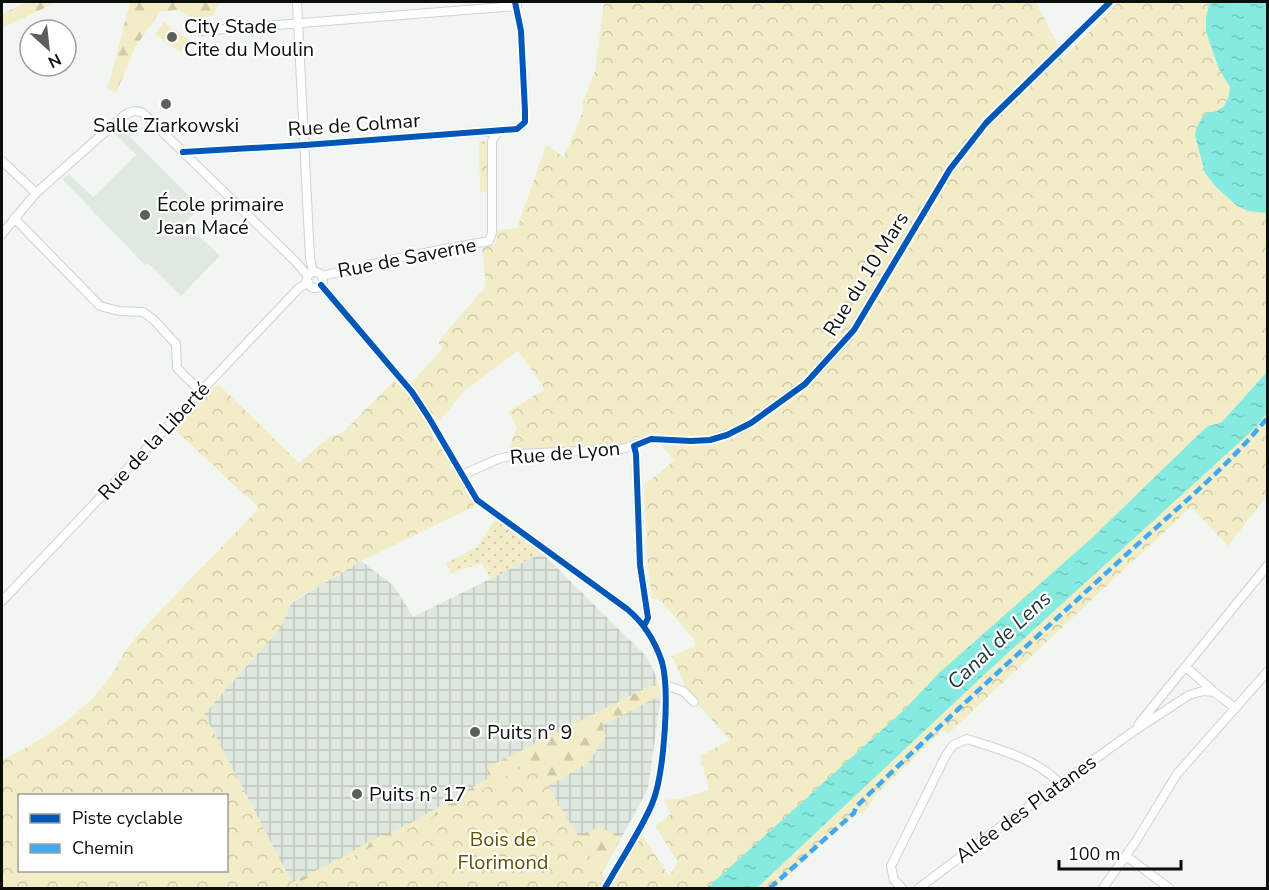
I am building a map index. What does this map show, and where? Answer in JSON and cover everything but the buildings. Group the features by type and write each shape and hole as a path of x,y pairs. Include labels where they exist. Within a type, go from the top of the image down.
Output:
{"street":[{"path":"297,2 312,287 321,281"},
{"name":"Rue du 10 Mars","path":"634,446 651,439 710,440 734,432 751,423 805,384 854,330 950,169 987,123 1110,2"},
{"path":"201,31 516,4"},
{"name":"Rue de Colmar","path":"183,152 517,129 525,122 521,31 516,4"},
{"path":"2,234 36,193 132,110 142,113 298,264 310,274 319,273 321,281 412,392 481,504 627,609 644,626 657,649 663,664 665,717 657,787 652,804 605,888"},
{"name":"Rue de Saverne","path":"321,281 408,256 489,241 492,233 492,141 498,132"},
{"path":"2,161 36,193"},
{"path":"14,218 100,306 119,311 143,312 153,319 176,344 177,368 201,392"},
{"path":"298,264 310,274"},
{"name":"Rue de la Liberté","path":"2,601 310,274"},
{"path":"634,446 640,565 648,618 644,626"},
{"name":"Rue de Lyon","path":"462,475 491,461 519,454 622,449 634,446"},
{"name":"Allée des Platanes","path":"1134,731 1268,565"},
{"path":"1186,667 1234,707"},
{"path":"1103,888 1126,856 1177,774 1268,671"},
{"path":"664,685 683,691 694,702"},
{"name":"Allée des Platanes","path":"919,888 1134,731 1189,695 1203,691 1214,692"},
{"path":"902,888 894,880 891,866 945,757 954,745 967,739 1020,758 1054,777 1060,784"},
{"path":"1126,856 1169,888"}],"shaded area":[{"name":"École primaire Jean Macé","path":"121,128 200,207 185,223 220,256 181,296 148,263 145,265 62,179 69,174 93,197 136,155 115,133"},
{"path":"542,553 647,657 661,695 648,789 601,875 293,885 204,714 281,627 291,603 361,561 394,586 413,617"}],"green space":[{"path":"26,2 57,2 23,18 18,18 18,20 2,28 2,14"},
{"path":"130,2 220,2 213,16 190,18 178,10 160,12 136,46 116,93 106,87 109,83"},
{"name":"Bois de Florimond","path":"604,2 1036,2 1064,57 1119,2 1267,2 1267,496 1228,546 1191,507 948,734 942,730 878,793 862,814 857,811 775,888 2,888 2,760 47,735 75,715 110,677 132,642 259,508 174,429 218,384 299,463 329,437 342,433 394,381 404,391 443,348 438,342 486,286 482,248 494,245 497,240 497,230 517,228 546,145 564,157 582,114 583,101 595,71","holes":["518,351 545,389 508,412 517,427 508,451 621,445 636,437 653,434 674,461 644,485 647,558 652,599 662,602 694,640 695,646 672,656 688,693 730,740 700,756 709,790 682,798 664,800 671,814 655,826 678,862 669,876 642,835 638,836 615,882 601,875 533,761 444,812 293,885 204,714 281,627 291,602 361,561 475,506 427,423 436,416 440,421 465,390"]},
{"name":"City Stade Cite du Moulin","path":"164,22 189,40 180,52 155,34"},
{"path":"479,141 488,141 489,192 480,192"},
{"path":"495,520 542,553 490,579 482,563 451,573 446,563 477,547"},
{"name":"Bois de Florimond","path":"658,682 661,695 602,726 606,736 588,763 548,786 578,836 599,827 621,837 601,875 336,878 280,888 345,856 367,842 407,825 490,777 486,768"}],"water":[{"path":"1210,2 1267,2 1267,213 1249,211 1237,206 1215,186 1205,173 1195,135 1197,127 1207,113 1217,111 1224,106 1230,87 1219,69 1206,32 1206,17"},
{"name":"Canal de Lens","path":"1267,372 1267,413 1254,429 986,673 757,888 707,888 904,710 939,673 1092,538 1208,426 1221,423"}],"marked path":[{"path":"770,888 854,813 856,807 957,711 1201,488 1236,454 1268,417"}],"cycle path":[{"path":"183,152 517,129 525,122 525,111 521,31 515,2"},
{"path":"644,626 648,618 640,565 634,446 651,439 691,441 710,440 727,435 751,423 805,384 854,330 950,169 986,123 1110,2"},
{"path":"321,285 412,392 477,500 627,609 644,626 656,647 662,662 666,692 660,774 652,804 642,825 605,888"}],"place":[{"name":"City Stade Cite du Moulin","path":"172,37"},
{"name":"Salle Ziarkowski","path":"166,104"},
{"name":"École primaire Jean Macé","path":"145,215"},
{"name":"Puits n° 9","path":"475,732"},
{"name":"Puits n° 17","path":"357,794"}]}
